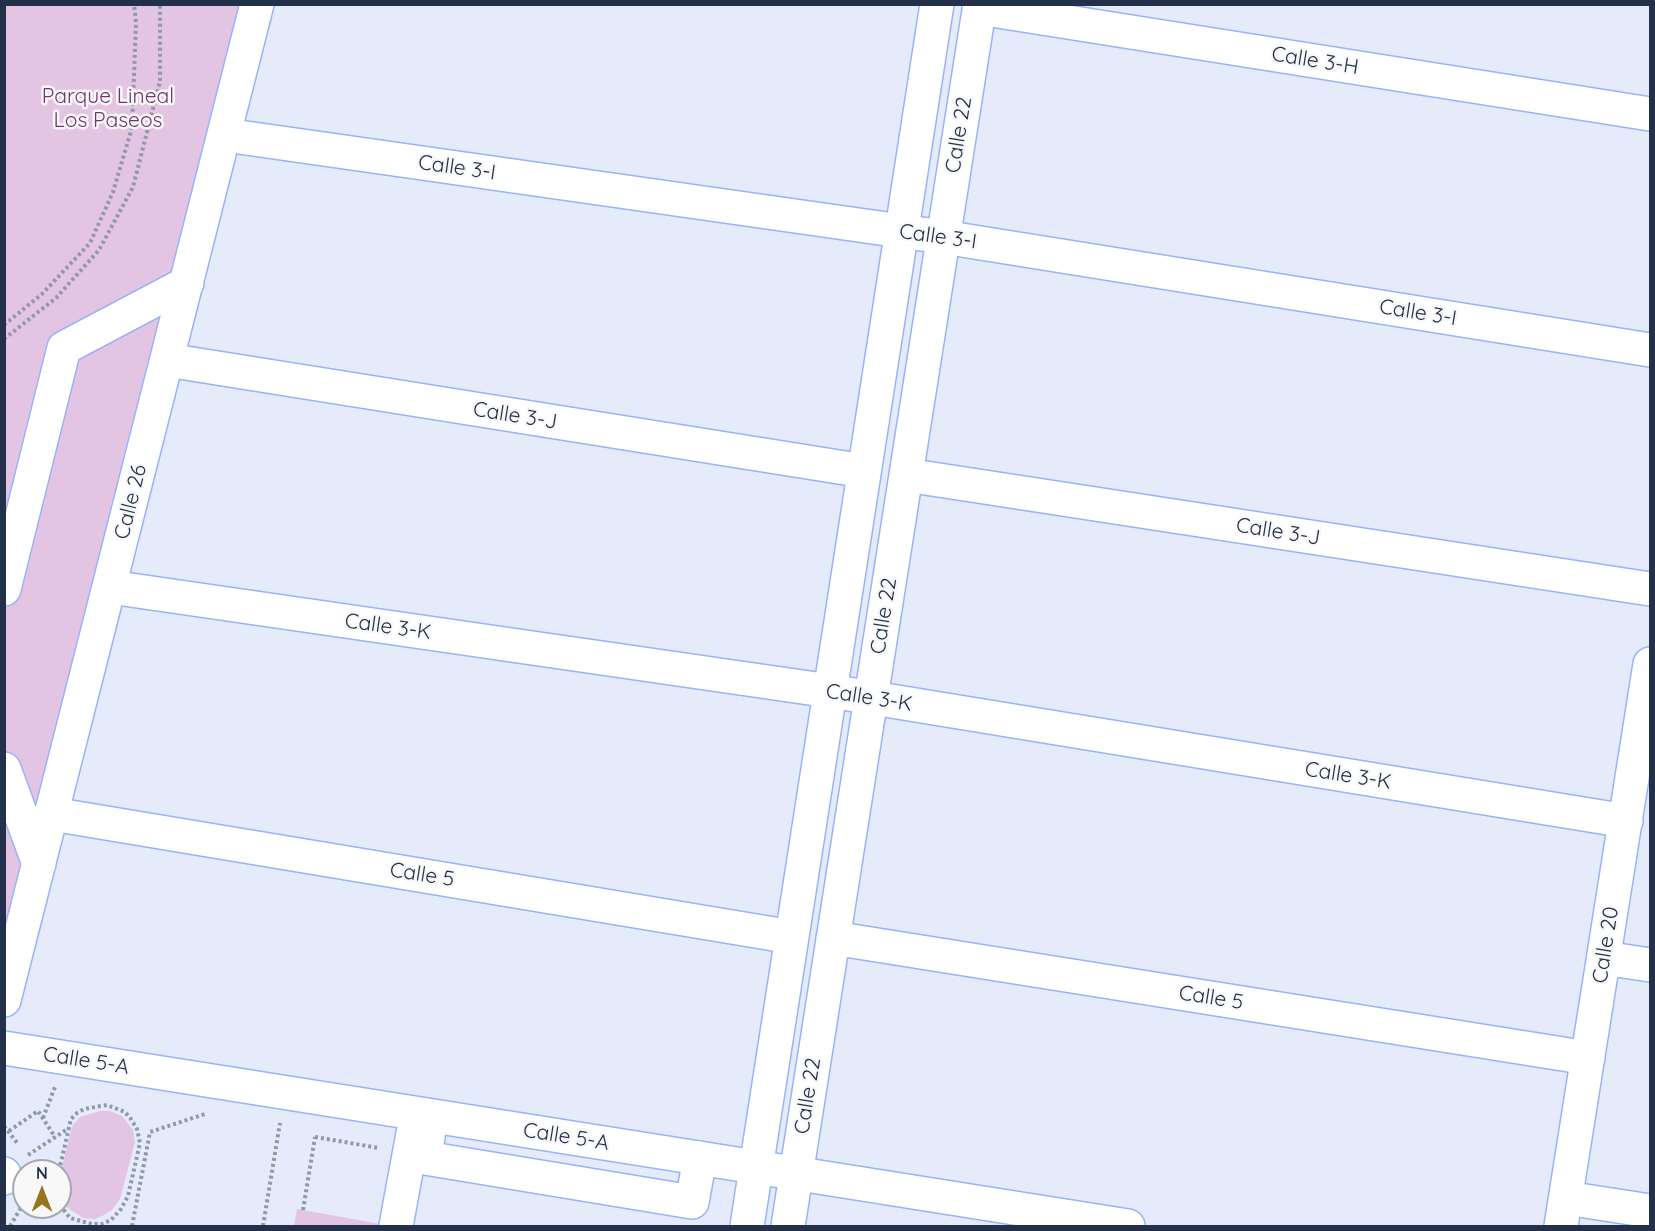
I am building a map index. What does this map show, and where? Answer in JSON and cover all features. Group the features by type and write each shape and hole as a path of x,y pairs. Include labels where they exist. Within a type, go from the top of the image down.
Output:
{"street":[{"name":"Calle 26","path":"4,1000 258,4"},
{"name":"Calle 22","path":"747,1227 936,4"},
{"name":"Calle 22","path":"788,1227 980,6"},
{"name":"Calle 3-H","path":"980,6 1650,114"},
{"name":"Calle 3-I","path":"225,135 943,237 1650,350"},
{"path":"4,589 64,348 187,283"},
{"name":"Calle 3-J","path":"167,360 864,471"},
{"name":"Calle 3-J","path":"906,475 1650,589"},
{"name":"Calle 3-K","path":"110,587 830,691 1626,821"},
{"name":"Calle 20","path":"1564,1212 1626,821 1645,732 1650,664"},
{"path":"4,769 39,864"},
{"name":"Calle 5","path":"52,814 792,937"},
{"name":"Calle 5","path":"833,938 1588,1058"},
{"path":"1604,958 1650,965"},
{"name":"Calle 5-A","path":"4,1048 1128,1227"},
{"path":"396,1227 409,1153 424,1115"},
{"path":"424,1115 424,1158 692,1202 700,1158"},
{"path":"1564,1212 1650,1211"}],"path":[{"path":"4,325 42,294 90,243 113,192 132,128 136,23 134,4"},
{"path":"4,339 56,298 99,250 133,187 160,81 160,4"},
{"path":"43,1118 58,1078"},
{"path":"61,1159 71,1119 84,1109 107,1106 125,1112 137,1129 140,1143 128,1196 121,1209 111,1220 102,1224 72,1219"},
{"path":"9,1131 38,1111 55,1137"},
{"path":"132,1227 150,1132 212,1112"},
{"path":"263,1227 281,1114"},
{"path":"26,1159 69,1128"},
{"path":"303,1210 316,1128"},
{"path":"315,1137 409,1153"}],"green space":[{"name":"Parque Lineal Los Paseos","path":"5,5 242,5 5,939"},
{"path":"100,1111 110,1111 122,1116 133,1130 135,1142 120,1199 113,1209 95,1219 83,1218 72,1211 72,1159 64,1159 72,1126 80,1117"},
{"path":"297,1209 381,1224 381,1226 294,1226"}]}
